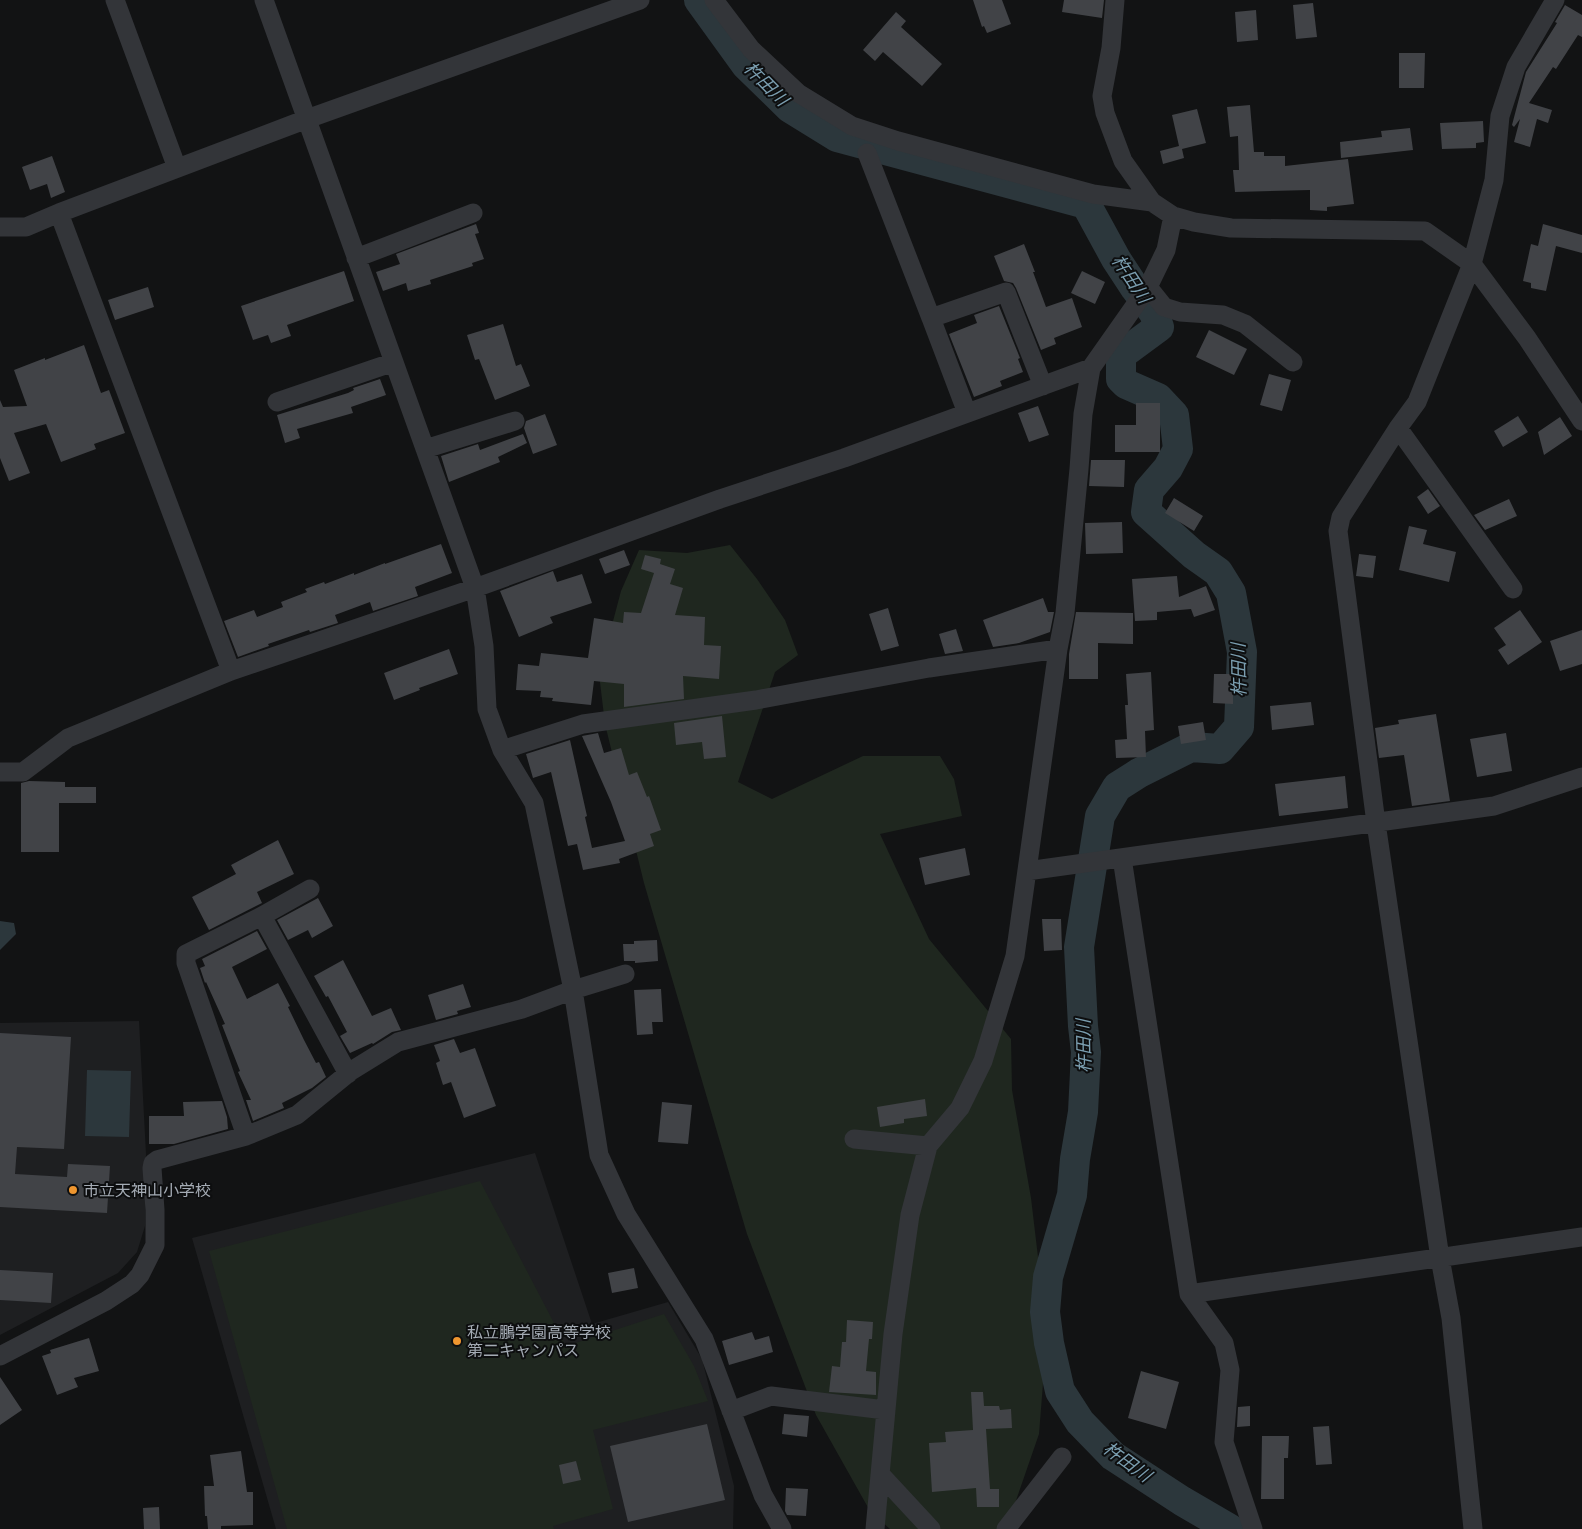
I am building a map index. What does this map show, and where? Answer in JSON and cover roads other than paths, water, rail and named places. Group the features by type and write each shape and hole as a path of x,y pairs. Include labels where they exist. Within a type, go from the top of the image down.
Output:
{"street":[{"path":"115,0 177,168"},
{"path":"264,0 475,588 484,646 487,709 502,750 534,803 573,990 599,1155 626,1214 704,1339 763,1495 782,1529"},
{"path":"0,227 26,227 59,212 307,119 640,0"},
{"path":"714,0 751,49 798,93 852,126 898,142 1093,194 1152,202"},
{"path":"1115,0 1111,48 1102,96 1105,113 1123,161 1152,202 1173,216 1194,222 1231,228 1426,231 1472,264 1527,338 1582,421"},
{"path":"1473,1529 1451,1318 1440,1258 1376,823 1338,531 1341,517 1398,428 1417,402 1472,264 1494,180 1500,116 1516,67 1555,0"},
{"path":"867,152 967,413"},
{"path":"59,212 232,671"},
{"path":"356,258 473,213"},
{"path":"875,1529 893,1334 910,1214 928,1146 960,1108 983,1061 1015,956 1068,584 1083,414 1091,368 1143,294 1166,250 1173,216"},
{"path":"931,318 1006,292 1043,386"},
{"path":"1143,294 1164,307 1180,312 1223,315 1245,324 1294,362"},
{"path":"277,402 394,362"},
{"path":"0,772 22,772 68,738 232,671 844,458 1091,368"},
{"path":"425,449 515,421"},
{"path":"1398,428 1513,589"},
{"path":"502,750 583,724 756,700 929,668 1058,649"},
{"path":"1027,871 1494,806 1582,777"},
{"path":"1122,858 1189,1294 1224,1343 1230,1370 1224,1442 1254,1529"},
{"path":"246,1136 186,963 186,954 262,916 310,889"},
{"path":"262,916 348,1074"},
{"path":"0,1356 106,1301 132,1284 140,1275 156,1245 153,1163 157,1160 246,1136 297,1116 348,1074 398,1042 522,1009 573,990 625,974"},
{"path":"854,1139 928,1146"},
{"path":"1189,1294 1582,1237"},
{"path":"731,1411 771,1396 885,1410"},
{"path":"1006,1529 1062,1457"},
{"path":"880,1474 931,1529"}],"waterway":[{"name":"杵田川","path":"699,0 746,65 790,108 837,137 1086,204 1116,259 1154,313 1159,327 1121,355 1121,379 1126,384 1158,398 1174,415 1178,449 1168,468 1149,490 1146,512 1194,555 1218,572 1231,593 1242,652 1239,727 1220,749 1191,747 1139,773 1117,787 1100,816 1079,947 1086,1052 1083,1112 1075,1159 1072,1195 1048,1277 1045,1312 1049,1343 1060,1391 1080,1422 1113,1456 1182,1501 1230,1529"}],"place":[{"name":"市立天神山小学校","path":"73,1190"},
{"name":"私立鵬学園高等学校 第二キャンパス","path":"457,1341"}]}
